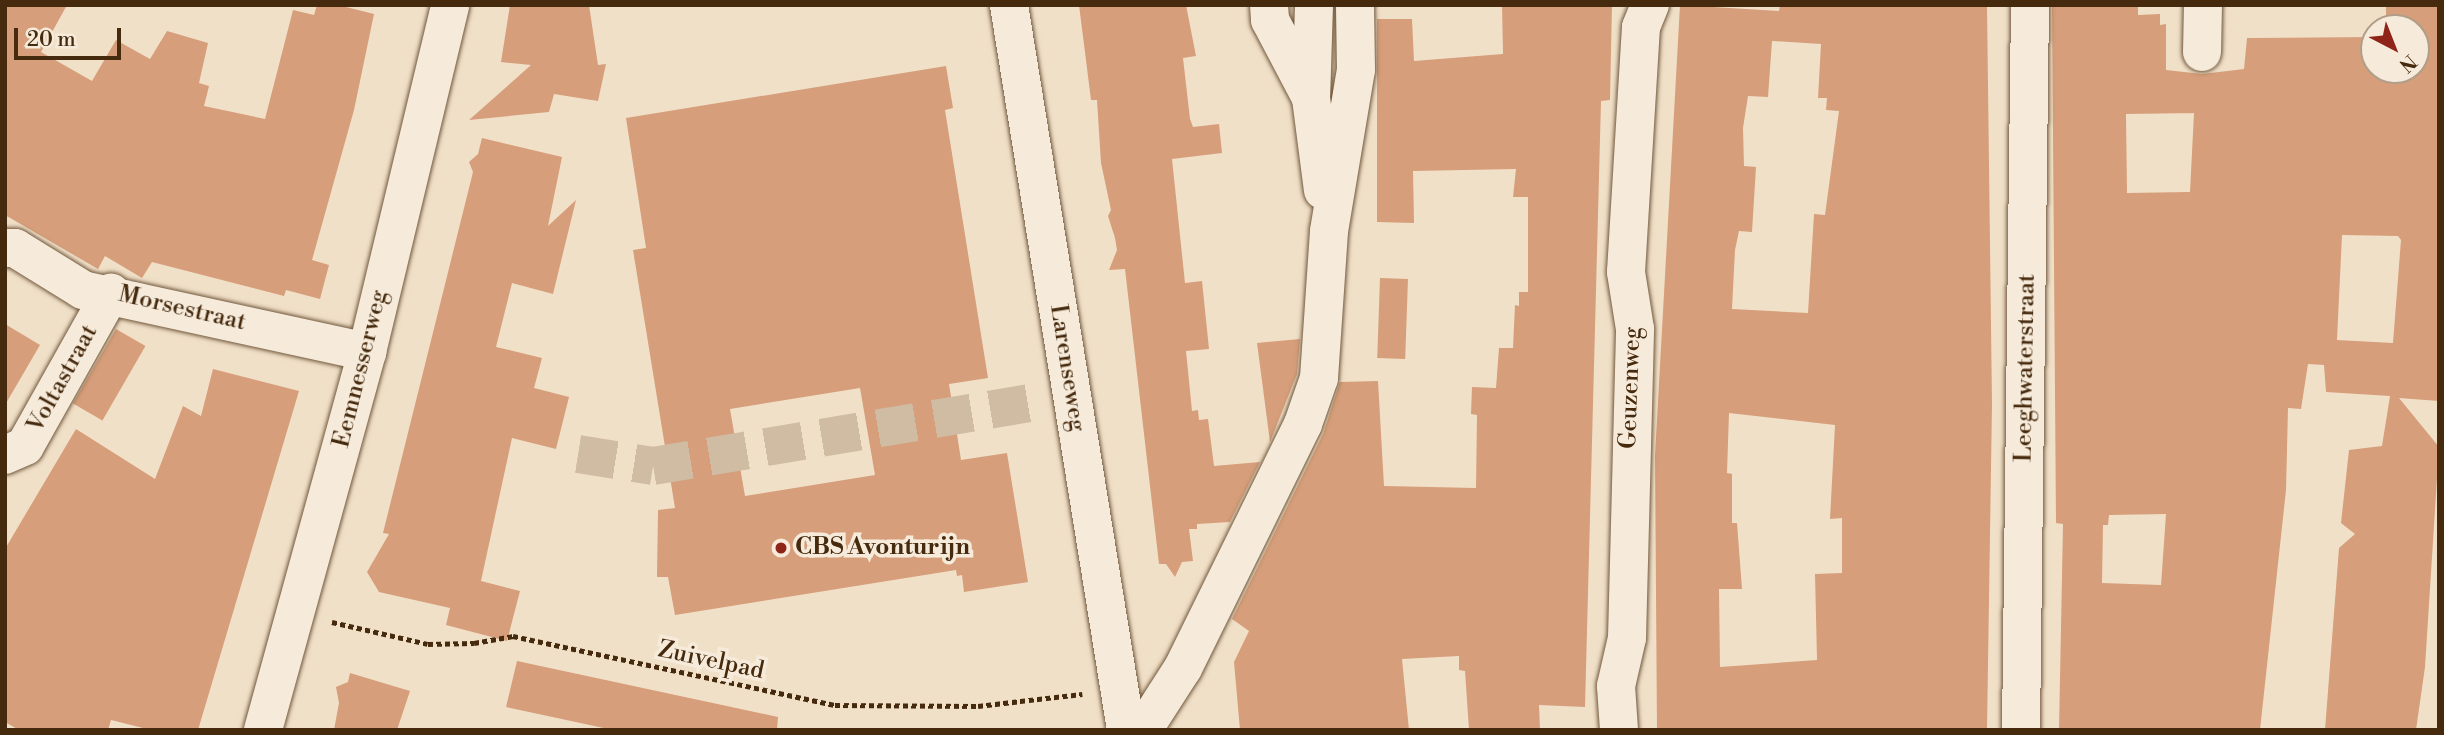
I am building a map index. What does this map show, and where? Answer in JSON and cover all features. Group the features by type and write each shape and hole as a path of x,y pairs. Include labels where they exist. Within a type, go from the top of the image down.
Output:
{"street":[{"name":"Eemnesserweg","path":"263,730 367,352 450,5"},
{"name":"Larenseweg","path":"1009,5 1122,687 1126,730"},
{"path":"1269,5 1270,20 1311,98"},
{"path":"1314,5 1311,98 1329,231"},
{"path":"1143,730 1182,668 1303,424 1319,378 1329,231 1356,70 1356,5"},
{"name":"Geuzenweg","path":"1619,730 1616,686 1628,638 1635,329 1626,272 1641,27 1650,5"},
{"name":"Leeghwaterstraat","path":"2021,730 2030,5"},
{"path":"2202,52 2203,5"},
{"name":"Morsestraat","path":"5,248 15,248 83,289 111,293 367,352"},
{"name":"Voltastraat","path":"5,455 25,446 111,293"}],"path":[{"name":"Zuivelpad","path":"297,614 428,643 474,643 513,636 835,705 978,706 1122,687"}],"building":[{"path":"5,5 67,5 41,52 92,81 116,40 150,59 167,31 208,43 199,83 209,86 204,106 265,119 293,10 314,15 317,5 338,5 374,14 354,110 312,260 329,265 320,299 286,290 284,296 152,262 142,278 105,256 98,269 5,215"},
{"path":"510,5 589,5 598,65 606,64 598,101 554,94 549,112 469,120 531,65 501,62"},
{"path":"1079,5 1186,5 1196,56 1183,58 1190,119 1193,127 1219,124 1222,153 1172,159 1185,283 1202,281 1209,349 1186,351 1192,411 1198,410 1199,420 1208,419 1214,466 1260,462 1230,522 1197,524 1197,529 1189,529 1193,561 1182,562 1175,577 1166,564 1159,564 1125,269 1109,270 1117,250 1108,216 1111,210 1101,163 1097,100 1091,100"},
{"path":"1502,5 1612,5 1610,100 1601,101 1585,707 1539,705 1540,730 1469,730 1465,671 1459,670 1459,656 1402,659 1409,730 1240,730 1234,662 1249,631 1232,619 1323,434 1340,382 1378,381 1384,486 1476,488 1477,415 1471,414 1472,387 1496,388 1499,348 1513,348 1515,305 1519,306 1519,292 1528,292 1528,197 1513,197 1516,169 1413,171 1414,223 1377,222 1377,19 1412,19 1414,61 1503,54"},
{"path":"1680,5 1779,11 1780,5 1987,5 1992,404 1987,730 1657,730 1655,456","holes":["1772,41 1821,44 1818,98 1827,98 1826,110 1839,111 1825,215 1814,214 1808,313 1732,309 1735,250 1739,231 1752,232 1756,167 1744,166 1743,128 1748,96 1768,97","1729,413 1835,425 1830,519 1842,518 1842,573 1815,574 1817,660 1720,667 1719,589 1742,589 1737,523 1732,523 1732,474 1727,473"]},
{"path":"2052,5 2138,5 2138,15 2160,14 2160,25 2166,24 2166,70 2202,74 2244,69 2247,38 2360,37 2360,84 2430,84 2430,14 2386,14 2386,5 2439,5 2439,401 2399,398 2439,447 2425,667 2416,730 2325,730 2339,548 2355,534 2341,523 2349,450 2382,446 2390,396 2326,392 2324,365 2308,364 2301,409 2288,408 2286,490 2260,730 2059,730 2063,524 2056,523","holes":["2194,113 2190,192 2127,193 2126,114","2342,235 2398,236 2401,240 2393,343 2337,340","2166,514 2161,585 2102,583 2103,525 2108,525 2109,515"]},
{"path":"946,66 953,108 945,110 988,378 949,384 961,460 1007,453 1028,582 964,592 962,575 957,576 956,570 675,615 668,577 657,577 658,510 675,508 633,250 646,248 626,118","holes":["860,388 875,475 745,496 730,409"]},
{"path":"482,138 562,157 548,226 576,200 553,294 512,283 496,347 542,358 534,388 569,397 556,449 512,438 481,581 520,591 507,641 446,625 450,608 379,592 367,572 389,534 383,533 473,172 469,162 478,154"},
{"path":"1380,278 1408,279 1405,359 1377,358"},
{"path":"5,324 40,345 5,405"},
{"path":"116,329 145,346 102,420 73,403"},
{"path":"1300,339 1297,374 1270,442 1257,343"},
{"path":"213,369 299,391 198,730 151,730 111,720 108,730 19,730 5,722 5,549 76,429 155,479 183,406 201,416"},
{"path":"517,661 778,717 777,730 613,730 506,707"},
{"path":"350,673 410,691 397,730 334,730 339,703 336,687 348,682"}],"tunnel":[{"path":"578,454 653,466 1041,401"}],"place":[{"name":"CBS Avonturijn","path":"781,548"}]}
